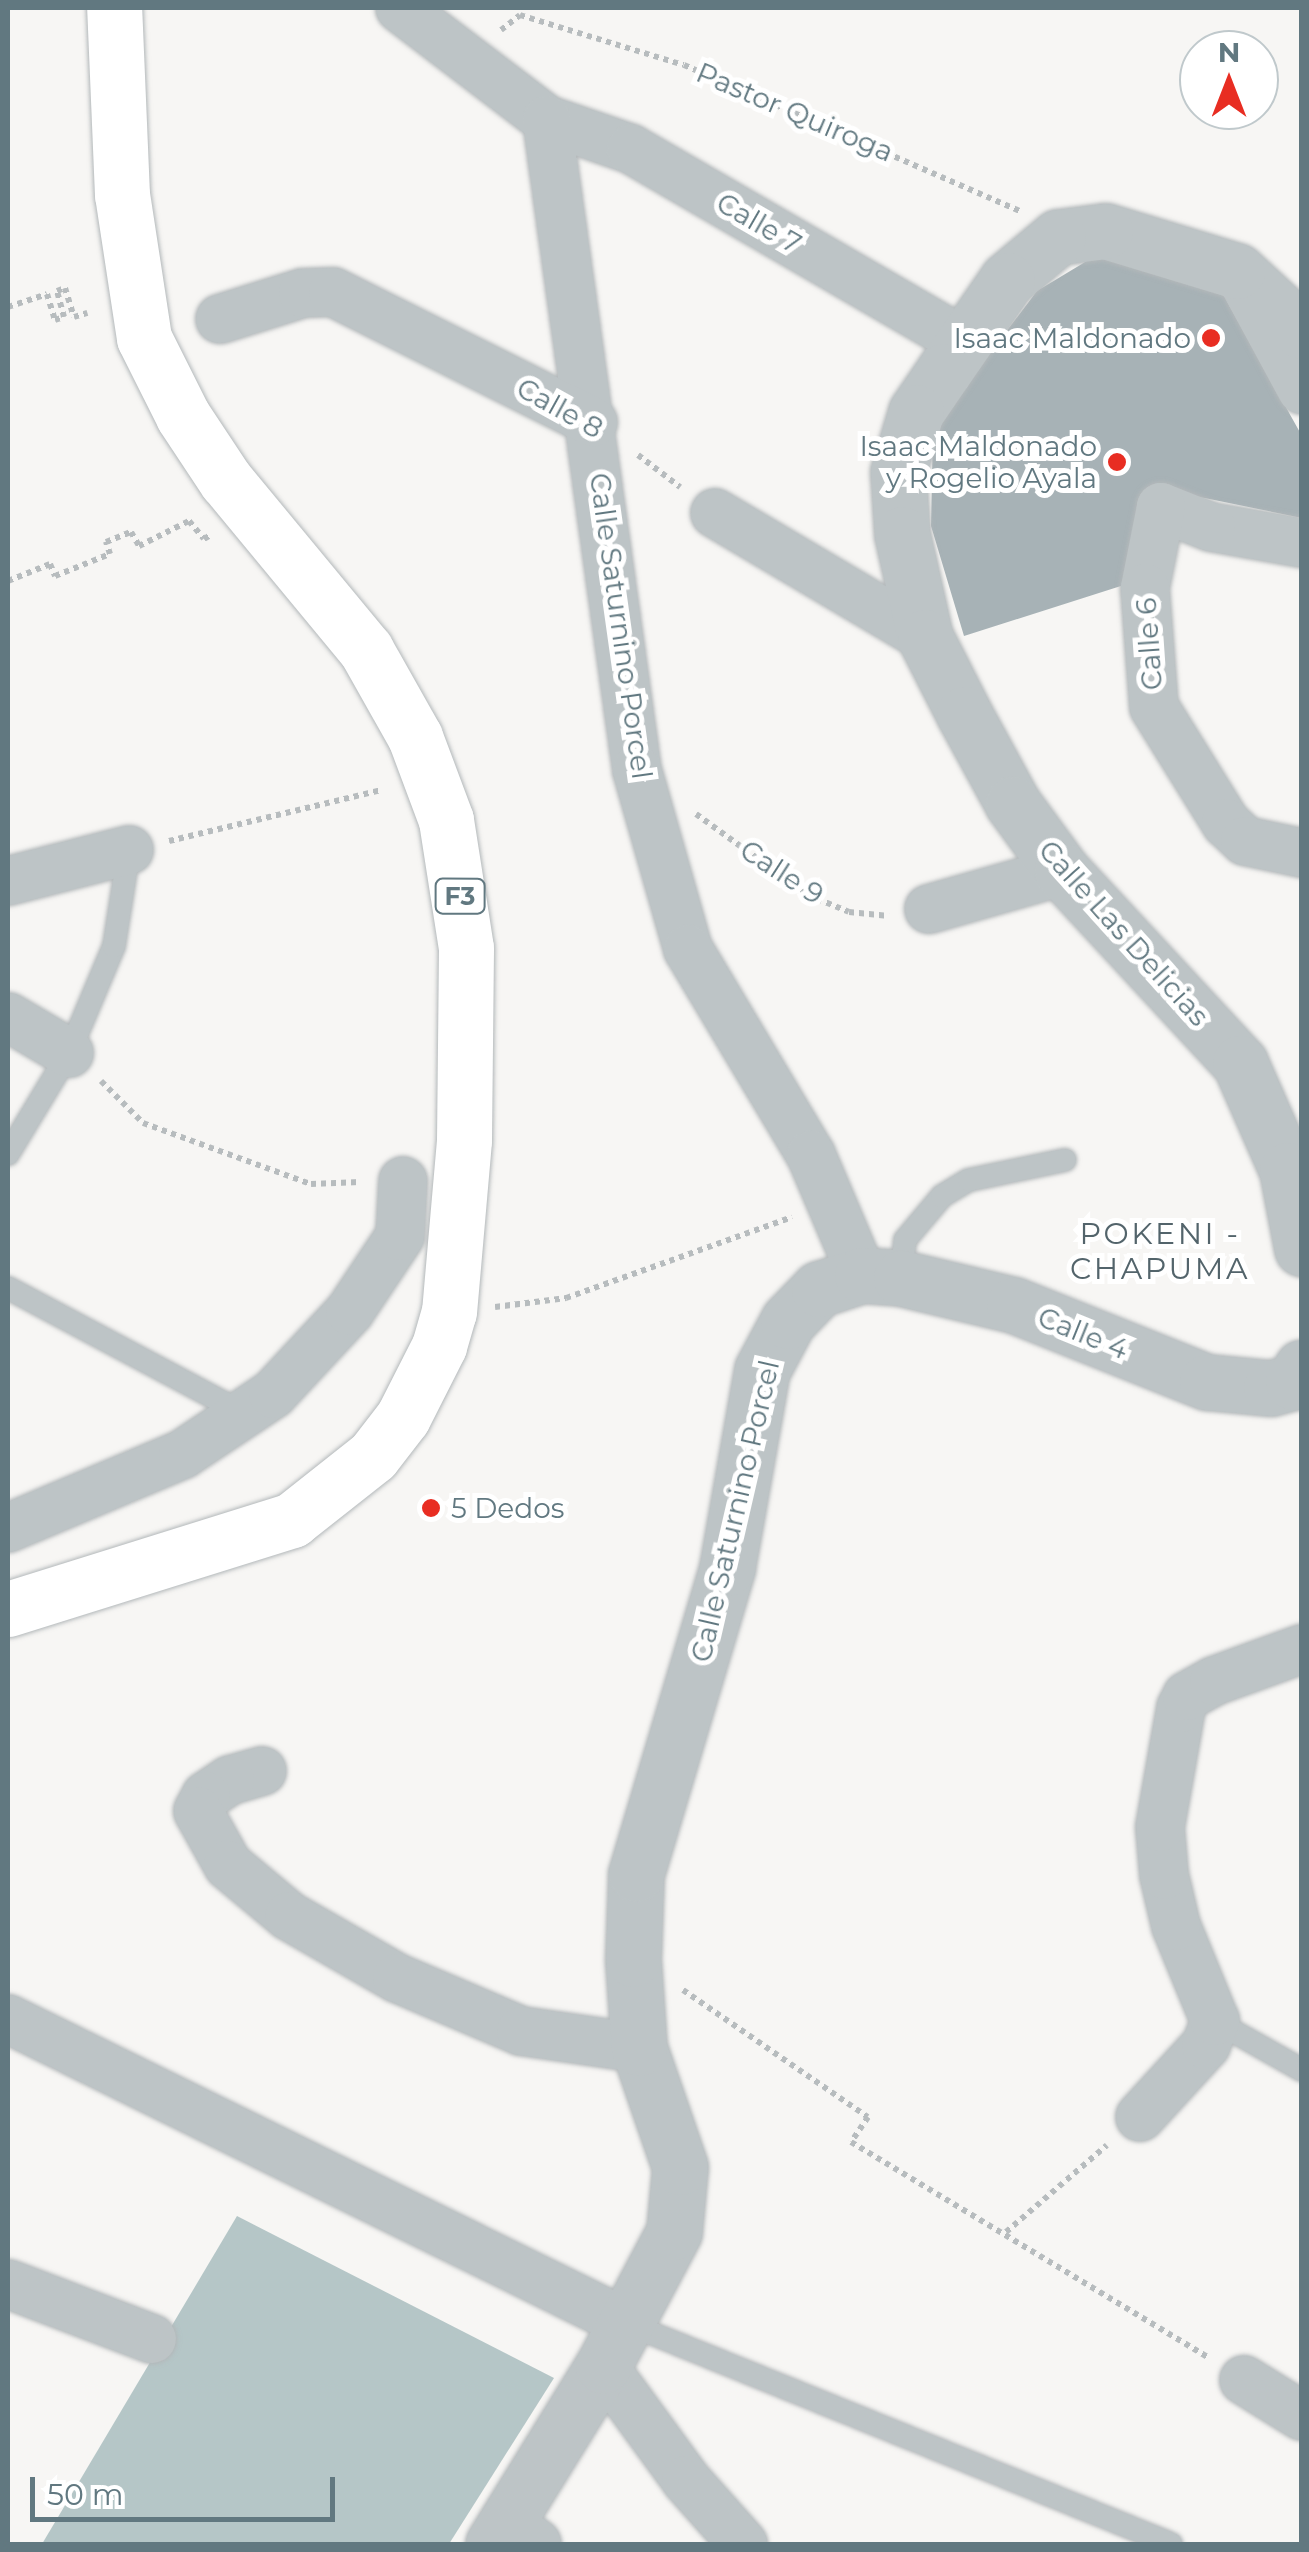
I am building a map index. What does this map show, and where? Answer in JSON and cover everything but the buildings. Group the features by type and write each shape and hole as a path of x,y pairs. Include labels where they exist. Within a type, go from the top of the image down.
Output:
{"highway":[{"name":"F3","path":"8,1609 252,1537 320,1502 373,1456 403,1416 449,1312 468,1070 466,948 446,820 415,737 385,681 310,576 226,481 183,416 144,338 122,195 114,8"}],"street":[{"path":"400,8 547,120"},
{"name":"Calle 7","path":"547,120 631,149 964,342"},
{"name":"Calle Saturnino Porcel","path":"512,2537 674,2232 680,2167 639,2048 632,1959 636,1874 727,1568 762,1370 788,1321 819,1289 882,1276 831,1203 811,1155 688,949 637,770 593,422 547,120"},
{"path":"1058,237 1105,231 1238,271 1302,331"},
{"name":"Calle Las Delicias","path":"1058,237 1007,280 916,412 898,472 902,534 925,637 1013,804 1062,871 1240,1063 1288,1170 1302,1249"},
{"path":"1238,271 1302,390"},
{"name":"Calle 8","path":"220,319 303,293 334,292 593,422"},
{"name":"Calle 6","path":"1302,543 1211,526 1161,507 1145,588 1154,707 1226,823 1244,841 1302,852"},
{"path":"715,513 925,637"},
{"path":"8,882 129,850"},
{"path":"929,909 1062,871"},
{"path":"8,1016 68,1053"},
{"path":"8,1528 183,1454 247,1414 350,1311 400,1236 404,1181"},
{"name":"Calle 4","path":"882,1276 1014,1305 1207,1382 1249,1389 1299,1378"},
{"path":"1140,2117 1206,2045 1215,2020 1176,1926 1164,1874 1160,1827 1181,1708 1187,1696 1214,1681 1302,1648"},
{"path":"262,1771 230,1780 206,1796 198,1812 228,1864 288,1916 397,1978 521,2031 639,2048"},
{"path":"8,2019 615,2344 686,2480 744,2544"},
{"path":"8,2284 152,2339"},
{"path":"1244,2380 1302,2416"}],"lane":[{"path":"8,1154 68,1053 114,946 129,850"},
{"path":"882,1276 920,1214 942,1196 970,1180 1066,1160"},
{"path":"8,1288 247,1414"},
{"path":"1215,2020 1302,2070"},
{"path":"615,2344 1171,2544"}],"path":[{"name":"Pastor Quiroga","path":"520,15 702,72 1002,199 1058,237"},
{"path":"8,306 46,294 55,320 64,318 57,290 65,288 74,317 88,313"},
{"name":"Calle 8","path":"593,422 715,513"},
{"path":"8,581 50,564 55,576 110,554 106,542 131,532 139,546 189,521 204,540 213,534 193,510"},
{"name":"Calle 9","path":"637,770 808,895 849,912 892,916 929,909"},
{"path":"129,850 383,792 378,781"},
{"path":"68,1053 143,1123 311,1184 404,1181"},
{"path":"449,1312 566,1298 831,1203"},
{"path":"632,1959 868,2117 851,2142 1006,2232 1244,2380"},
{"path":"1006,2232 1140,2117"}],"shaded area":[{"path":"237,2216 554,2378 449,2544 42,2544"}],"place":[{"name":"Isaac Maldonado","path":"1211,338"},
{"name":"Isaac Maldonado y Rogelio Ayala","path":"1117,462"},
{"name":"5 Dedos","path":"431,1508"}],"district":[{"name":"POKENI - CHAPUMA","path":"1160,1251"}]}
